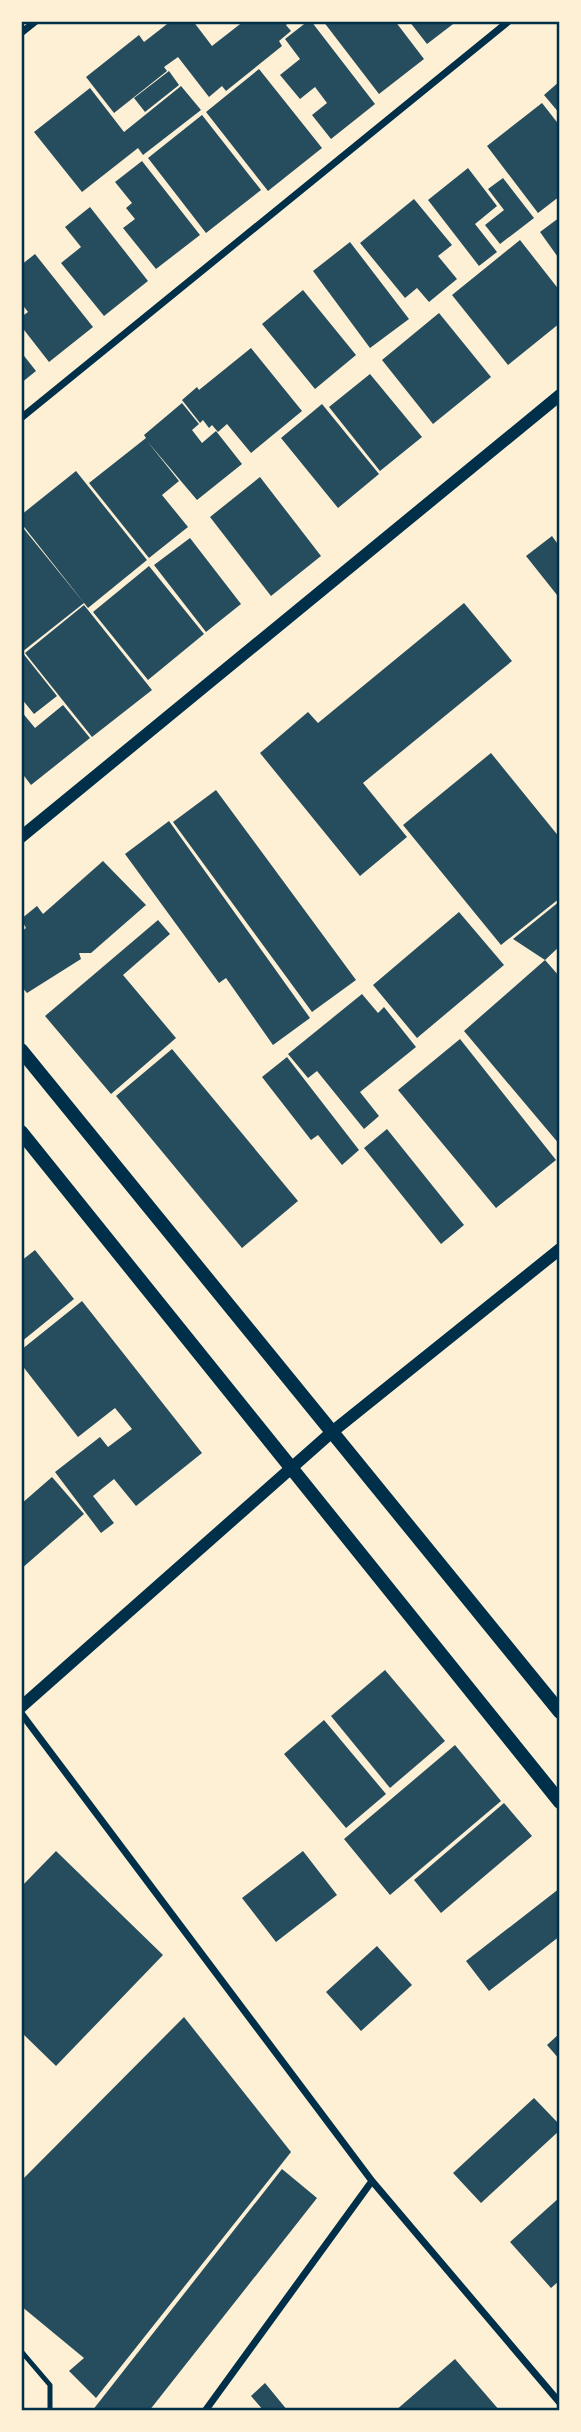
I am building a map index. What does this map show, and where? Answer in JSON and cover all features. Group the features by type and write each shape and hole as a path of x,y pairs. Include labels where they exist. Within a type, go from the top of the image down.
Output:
{"main road":[{"path":"21,1050 560,1712"},
{"path":"21,1132 560,1802"}],"street":[{"path":"21,33 36,21"},
{"path":"21,418 509,21"},
{"path":"21,837 560,395"},
{"path":"21,1707 332,1432 560,1249"},
{"path":"21,1713 372,2181 560,2403"},
{"path":"205,2411 372,2181"}],"lane":[{"path":"21,2351 50,2385 50,2411"}],"building":[{"path":"171,21 193,21 212,46 244,21 290,21 286,25 291,31 279,41 282,46 226,91 222,86 209,97 178,57 164,67 167,71 114,113 86,77 139,35 144,42"},
{"path":"311,21 375,104 331,139 312,115 327,103 315,87 300,99 280,75 300,59 285,39"},
{"path":"323,21 395,21 424,59 379,94"},
{"path":"409,21 457,21 427,44"},
{"path":"259,69 322,148 268,191 206,112"},
{"path":"169,71 179,85 145,112 134,98"},
{"path":"560,81 560,114 544,95"},
{"path":"181,86 201,110 143,155 138,148 82,192 34,132 90,88 124,132"},
{"path":"542,103 560,126 560,196 538,213 487,146"},
{"path":"202,115 261,190 206,233 148,158"},
{"path":"142,161 200,235 156,269 123,228 135,219 126,208 132,203 115,182"},
{"path":"468,168 497,206 475,224 497,252 479,266 428,200"},
{"path":"503,178 534,218 500,244 485,225 504,210 488,189"},
{"path":"414,199 452,245 438,256 457,279 429,302 417,288 405,298 360,243"},
{"path":"90,207 148,281 104,316 61,263 81,247 65,227"},
{"path":"560,217 560,260 540,232"},
{"path":"520,240 560,291 560,323 508,365 452,295"},
{"path":"350,242 409,319 370,348 313,271"},
{"path":"35,254 93,327 49,362 21,326 21,317 28,312 21,303 21,265"},
{"path":"303,290 356,355 315,389 262,324"},
{"path":"439,313 491,377 433,424 382,360"},
{"path":"251,348 302,411 251,453 227,424 218,432 212,425 209,428 203,420 200,423 182,400 197,387 199,390"},
{"path":"21,352 36,371 21,383"},
{"path":"370,374 422,437 380,471 329,407"},
{"path":"182,403 199,424 192,430 202,443 216,431 242,464 197,500 147,441 179,481 162,495 188,527 149,558 89,483 146,438 144,435"},
{"path":"322,404 379,474 338,508 281,438"},
{"path":"76,471 147,560 88,608 21,523 21,515"},
{"path":"260,477 321,556 271,596 210,517"},
{"path":"24,529 84,603 22,652 57,696 34,714 21,698 21,532"},
{"path":"552,536 560,547 560,592 557,595 526,556"},
{"path":"190,538 241,604 206,632 154,565"},
{"path":"149,566 204,634 148,680 93,612"},
{"path":"464,603 512,661 363,783 407,837 360,876 260,753 308,712 318,723"},
{"path":"84,605 152,690 92,737 25,653"},
{"path":"63,705 90,738 31,785 21,772 21,711 35,728"},
{"path":"491,753 560,838 560,898 501,945 403,825"},
{"path":"216,790 356,980 312,1012 173,822"},
{"path":"169,821 310,1018 273,1045 226,978 219,983 125,854"},
{"path":"103,861 146,905 91,953 79,953 81,959 27,993 21,986 21,932 26,928 21,919 37,906 43,914"},
{"path":"560,901 560,946 545,960 513,939"},
{"path":"459,912 504,965 417,1038 373,985"},
{"path":"158,920 170,934 123,975 176,1038 111,1094 45,1016"},
{"path":"545,960 560,977 560,1145 464,1031"},
{"path":"362,994 378,1013 384,1007 416,1047 360,1092 379,1116 364,1129 317,1071 308,1078 288,1054"},
{"path":"460,1039 556,1160 496,1208 398,1090"},
{"path":"172,1049 298,1201 242,1248 116,1096"},
{"path":"287,1057 359,1150 342,1165 318,1135 311,1140 262,1077"},
{"path":"387,1129 464,1225 441,1244 364,1148"},
{"path":"35,1250 74,1299 21,1342 21,1261"},
{"path":"82,1301 202,1453 136,1506 114,1479 93,1496 114,1523 101,1533 55,1472 100,1437 108,1447 132,1429 115,1408 78,1437 21,1364 21,1350"},
{"path":"52,1477 84,1514 21,1569 21,1504"},
{"path":"385,1670 445,1741 390,1788 331,1716"},
{"path":"324,1720 386,1794 346,1828 284,1754"},
{"path":"455,1745 501,1801 390,1895 344,1839"},
{"path":"504,1803 532,1836 441,1913 414,1880"},
{"path":"56,1851 163,1955 56,2066 21,2032 21,1887"},
{"path":"303,1851 337,1895 276,1942 242,1898"},
{"path":"560,1888 560,1936 489,1991 466,1961"},
{"path":"377,1946 412,1985 361,2031 326,1992"},
{"path":"184,2017 291,2152 96,2398 69,2371 84,2358 21,2306 21,2181"},
{"path":"560,2033 560,2060 547,2045"},
{"path":"534,2098 560,2125 560,2130 481,2203 453,2173"},
{"path":"282,2169 317,2198 149,2411 92,2411"},
{"path":"560,2197 560,2280 551,2288 510,2242"},
{"path":"455,2359 500,2411 395,2411"},
{"path":"265,2383 288,2411 264,2411 251,2396"}]}
